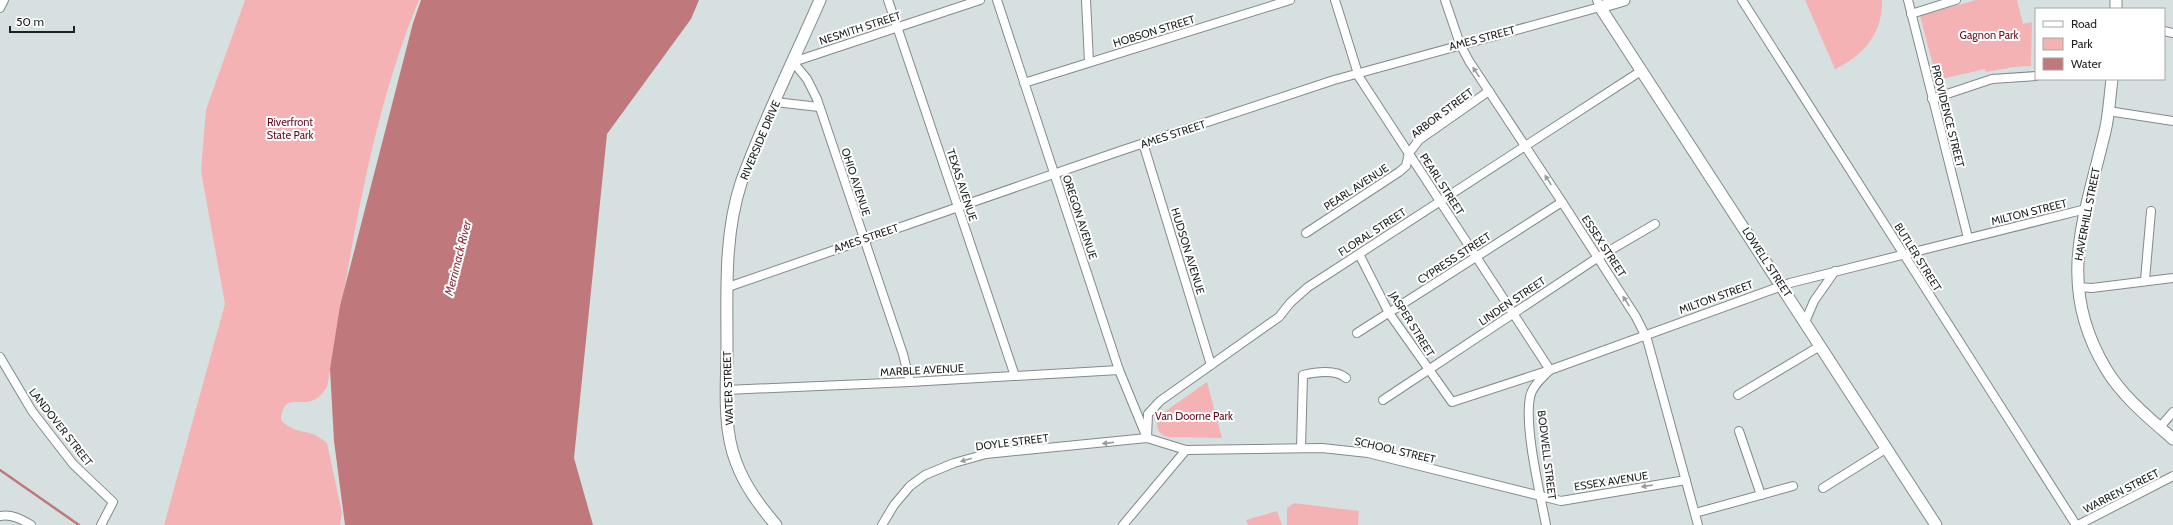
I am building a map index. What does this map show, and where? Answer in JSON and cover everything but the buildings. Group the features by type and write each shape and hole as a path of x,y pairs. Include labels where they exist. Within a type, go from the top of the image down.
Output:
{"main road":[{"name":"RIVERSIDE DRIVE","path":"728,287 731,227 739,191 775,102 820,0"},
{"name":"AMES STREET","path":"1599,3 1624,0"},
{"name":"LOWELL STREET","path":"1599,3 1641,72 1782,286 1936,525"},
{"name":"HAVERHILL STREET","path":"2112,80 2108,111 2086,209 2077,262 2078,297 2086,325 2106,369 2124,393 2173,439"},
{"name":"WATER STREET","path":"728,287 726,390 730,441 736,461 754,499 776,525"}],"street":[{"path":"0,8 4,0"},
{"name":"TEXAS AVENUE","path":"888,0 1015,376"},
{"name":"NESMITH STREET","path":"793,62 980,0"},
{"name":"OREGON AVENUE","path":"997,0 1119,370 1147,438"},
{"path":"1086,0 1089,62"},
{"name":"HOBSON STREET","path":"1024,83 1290,0"},
{"name":"PEARL STREET","path":"1335,0 1357,74 1550,370"},
{"name":"ESSEX STREET","path":"1445,0 1460,44 1469,61 1526,146 1636,317 1645,335 1657,371 1698,525"},
{"name":"BUTLER STREET","path":"1742,0 1770,40 1904,254 2077,525"},
{"name":"PROVIDENCE STREET","path":"1908,0 1968,238"},
{"path":"1912,14 1956,0"},
{"name":"AMES STREET","path":"728,287 1143,143 1357,74 1599,3"},
{"name":"OHIO AVENUE","path":"793,62 807,79 819,106 903,354 910,382"},
{"name":"FLORAL STREET","path":"1147,438 1148,414 1160,401 1279,317 1290,302 1308,287 1641,72"},
{"path":"1932,99 1992,79 2035,76"},
{"name":"ARBOR STREET","path":"1409,154 1419,140 1489,91"},
{"path":"775,102 819,106"},
{"path":"2108,111 2173,121"},
{"name":"HUDSON AVENUE","path":"1143,143 1211,365"},
{"name":"PEARL AVENUE","path":"1306,232 1399,172 1406,166 1409,154"},
{"name":"CYPRESS STREET","path":"1357,333 1562,202"},
{"name":"MILTON STREET","path":"1452,402 1550,370 1782,286 1835,271 2086,209"},
{"path":"2145,280 2151,212"},
{"name":"LINDEN STREET","path":"1383,400 1598,258 1655,224"},
{"name":"JASPER STREET","path":"1359,254 1389,312 1428,370 1452,402"},
{"path":"1805,322 1814,301 1835,271"},
{"path":"2078,287 2092,288 2145,280 2173,278"},
{"path":"1738,395 1820,346"},
{"name":"LANDOVER STREET","path":"0,357 32,411 76,467 113,502 101,525"},
{"name":"MARBLE AVENUE","path":"726,390 910,382 1119,370"},
{"name":"BODWELL STREET","path":"1546,525 1531,436 1530,395 1541,379 1550,370"},
{"path":"1301,448 1303,375 1335,373 1341,374 1346,378"},
{"path":"2160,427 2173,412"},
{"path":"1739,430 1761,495"},
{"name":"SCHOOL STREET","path":"1147,438 1186,450 1322,448 1368,453 1541,497"},
{"name":"DOYLE STREET","path":"882,525 894,505 910,486 925,475 954,463 986,454 1147,438"},
{"path":"1823,488 1887,448"},
{"path":"1123,525 1186,450"},
{"name":"WARREN STREET","path":"2077,525 2173,476"},
{"name":"ESSEX AVENUE","path":"1541,497 1561,500 1686,480"},
{"path":"1695,513 1793,486"},
{"path":"0,516 8,515 22,519 30,525"}],"green space":[{"name":"Riverfront State Park","path":"245,0 419,0 401,47 386,94 374,142 353,240 327,387 316,399 304,402 289,403 282,411 281,420 285,424 300,431 313,434 327,443 342,513 340,525 164,525 225,304 201,171 206,110"},
{"path":"1805,0 1882,0 1879,23 1875,33 1862,50 1845,64 1835,69"},
{"name":"Gagnon Park","path":"1976,0 2017,0 2023,24 2032,22 2031,66 2014,67 1986,72 1985,69 1937,80 1920,16"},
{"name":"Van Doorne Park","path":"1207,382 1222,438 1168,437 1161,434 1157,425 1160,415"},
{"path":"1294,503 1359,511 1358,525 1287,525 1287,508"},
{"path":"1277,511 1282,525 1248,525 1246,520"}],"water":[{"name":"Merrimack River","path":"421,0 699,0 691,19 607,134 574,458 593,525 345,525 334,441 330,369 340,306 413,23"}],"waterway":[{"path":"0,470 79,525"}]}
